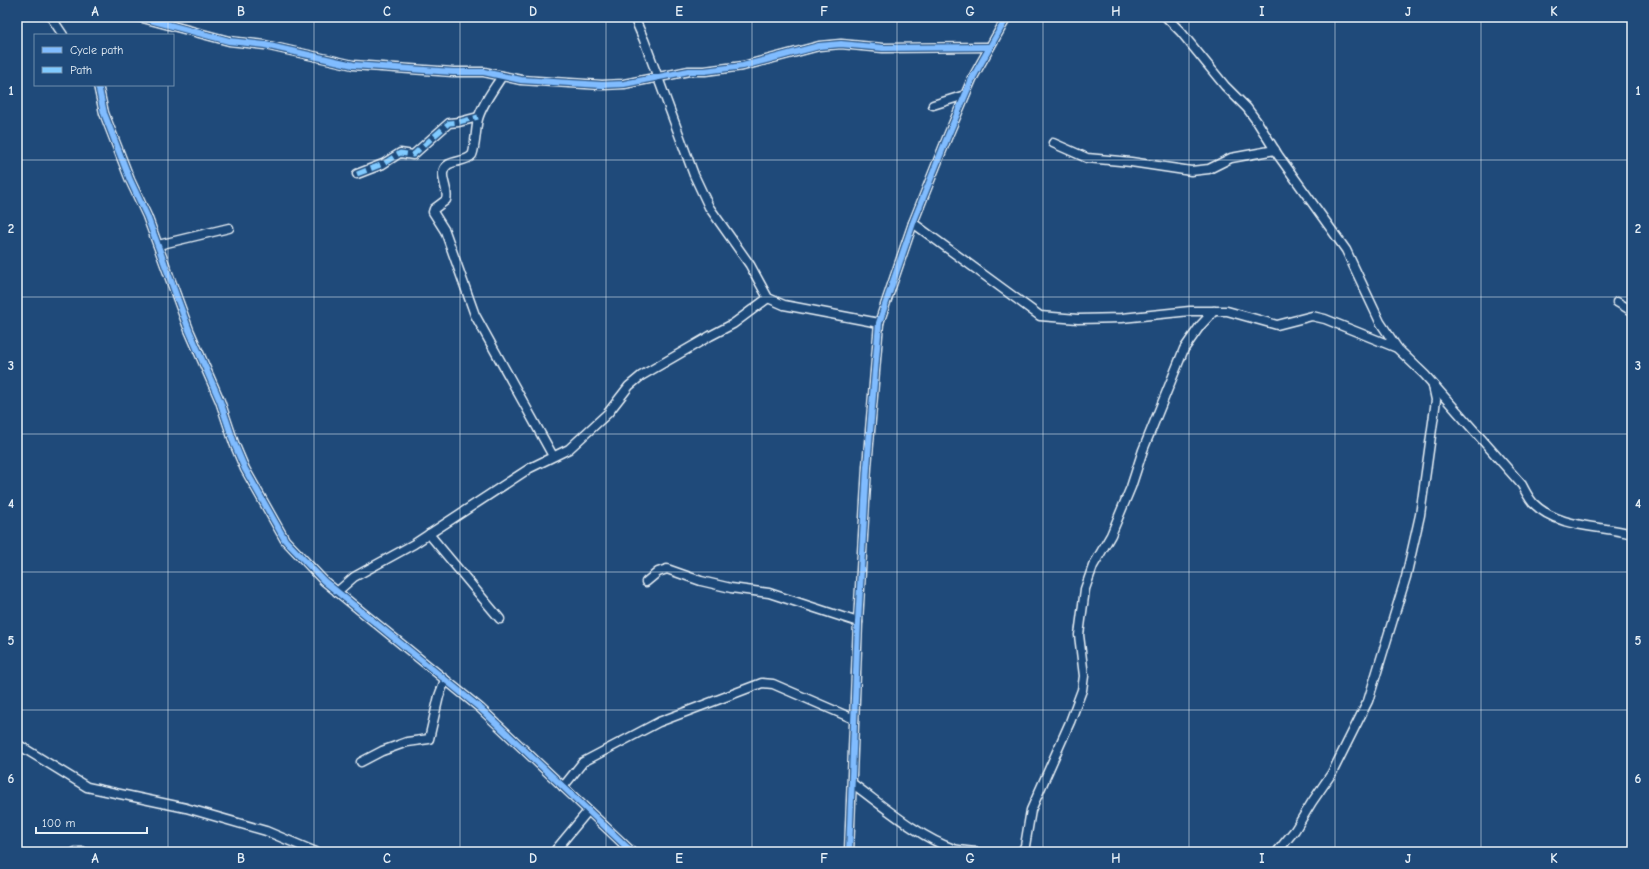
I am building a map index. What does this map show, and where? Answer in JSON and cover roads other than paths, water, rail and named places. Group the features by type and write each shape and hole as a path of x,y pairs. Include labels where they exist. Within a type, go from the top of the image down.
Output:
{"street":[{"path":"51,17 62,34"},
{"path":"139,17 229,41 265,45 353,65 453,72 484,72 521,80 602,85 624,84 689,71 706,71 743,66 841,44 883,48 990,47"},
{"path":"634,17 694,176 709,207 750,265 768,298 784,306 879,323"},
{"path":"849,852 853,784 858,622 867,467 879,323 913,223 965,95 972,79 1008,17"},
{"path":"1166,17 1181,32 1225,86 1247,108 1346,250 1380,322 1398,349 1433,384 1522,485 1533,503 1550,515 1576,525 1618,530 1632,534"},
{"path":"502,76 478,117 474,151 468,158 451,163 445,168 443,174 446,200 433,212 445,231 475,315 553,456"},
{"path":"98,86 107,120 158,245 189,330 220,401 234,443 245,469 285,540 324,581 480,708 632,852"},
{"path":"933,105 965,95"},
{"path":"357,174 383,164 400,153 413,155 449,122 459,122 478,117"},
{"path":"1053,143 1087,158 1131,162 1191,171 1209,169 1230,158 1275,150"},
{"path":"913,223 1040,316 1078,319 1122,318 1190,311 1227,311 1277,325 1312,316 1325,319 1398,349"},
{"path":"158,245 228,228"},
{"path":"337,592 354,577 429,534 530,468 569,449 608,413 629,386 641,376 733,324 768,298"},
{"path":"1617,302 1632,311"},
{"path":"1021,852 1025,846 1033,803 1070,722 1082,690 1084,676 1079,635 1086,589 1093,566 1111,535 1131,487 1143,450 1184,350 1200,326 1214,311"},
{"path":"1277,852 1295,830 1312,802 1332,774 1368,701 1406,577 1420,516 1436,400 1433,384"},
{"path":"429,534 500,620"},
{"path":"646,582 658,572 667,569 702,581 731,588 769,593 858,622"},
{"path":"360,762 382,751 407,742 429,739 439,696 445,680"},
{"path":"563,787 583,762 659,722 762,683 773,684 854,719"},
{"path":"17,744 88,787 186,808 259,829 316,852"},
{"path":"853,784 915,829 956,850 976,852"},
{"path":"554,852 588,811"},
{"path":"76,852 84,852"}]}
